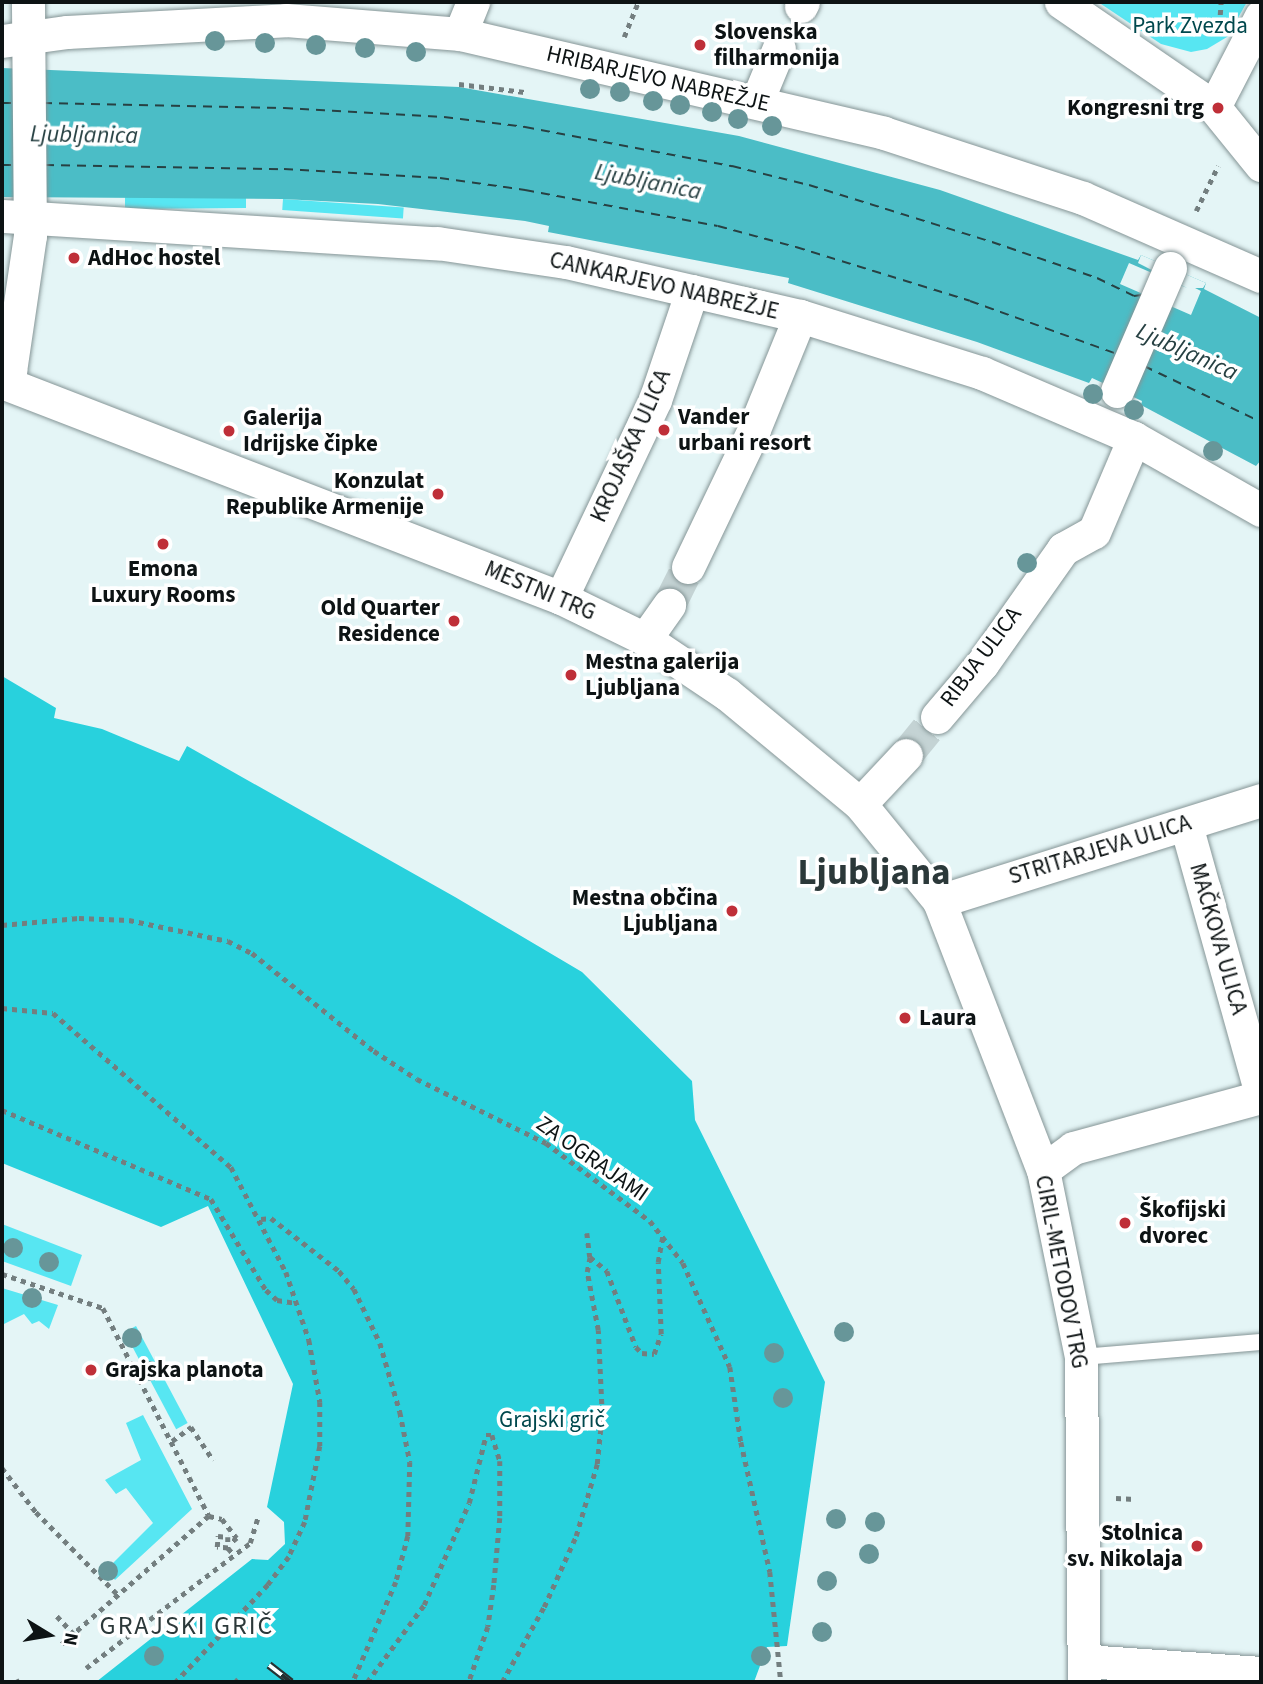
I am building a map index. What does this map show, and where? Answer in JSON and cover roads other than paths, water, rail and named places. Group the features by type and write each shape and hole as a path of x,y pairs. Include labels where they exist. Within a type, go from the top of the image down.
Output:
{"street":[{"path":"3,382 10,372 20,307 18,49 28,2"},
{"path":"460,34 473,2"},
{"path":"1061,2 1214,107 1261,165"},
{"name":"HRIBARJEVO NABREŽJE","path":"18,49 169,14 460,34 757,101 884,133 1083,198 1261,276"},
{"path":"1214,107 1261,16"},
{"path":"757,101 779,48"},
{"name":"CANKARJEVO NABREŽJE","path":"19,210 438,243 566,262 800,316 982,373 1134,438 1261,510"},
{"path":"1103,425 1170,268"},
{"name":"KROJAŠKA ULICA","path":"561,598 655,400 692,291"},
{"path":"688,567 754,429 800,316"},
{"name":"MESTNI TRG","path":"3,382 561,598 645,639 727,694 860,804 939,901 961,961"},
{"name":"RIBJA ULICA","path":"937,717 982,664 1026,598 1063,550 1094,532 1134,438"},
{"path":"645,639 669,605"},
{"path":"860,804 905,755"},
{"name":"STRITARJEVA ULICA","path":"939,901 1261,800"},
{"name":"MAČKOVA ULICA","path":"1185,825 1261,1095"},
{"name":"CIRIL-METODOV TRG","path":"961,961 1043,1170 1081,1357 1084,1672"},
{"path":"1043,1170 1073,1148 1261,1095"},
{"path":"1084,1672 1261,1673"}],"lane":[{"path":"1081,1357 1261,1342"}],"water":[{"name":"Ljubljanica","path":"2,68 459,87 739,136 940,190 1138,260 1141,255 1206,283 1204,289 1261,318 1261,460 1256,466 1141,405 1142,401 1092,378 1089,383 977,342 788,283 789,278 548,232 549,226 378,204 283,199 2,197"}],"tunnel":[{"path":"669,605 688,567"},
{"path":"906,755 937,717"}],"railway":[{"path":"269,1665 291,1682"}],"place":[{"name":"Slovenska filharmonija","path":"700,45"},
{"name":"Kongresni trg","path":"1218,108"},
{"name":"AdHoc hostel","path":"74,258"},
{"name":"Vander urbani resort","path":"664,430"},
{"name":"Galerija Idrijske čipke","path":"229,431"},
{"name":"Konzulat Republike Armenije","path":"438,494"},
{"name":"Emona Luxury Rooms","path":"163,544"},
{"name":"Old Quarter Residence","path":"454,621"},
{"name":"Mestna galerija Ljubljana","path":"571,675"},
{"name":"Mestna občina Ljubljana","path":"732,911"},
{"name":"Laura","path":"905,1018"},
{"name":"Škofijski dvorec","path":"1125,1223"},
{"name":"Grajska planota","path":"91,1370"},
{"name":"Stolnica sv. Nikolaja","path":"1197,1546"}],"district":[{"name":"Ljubljana","path":"874,873"},
{"name":"GRAJSKI GRIČ","path":"187,1626"}],"park label":[{"name":"Park Zvezda","path":"1190,26"},
{"name":"Grajski grič","path":"552,1420"}]}
